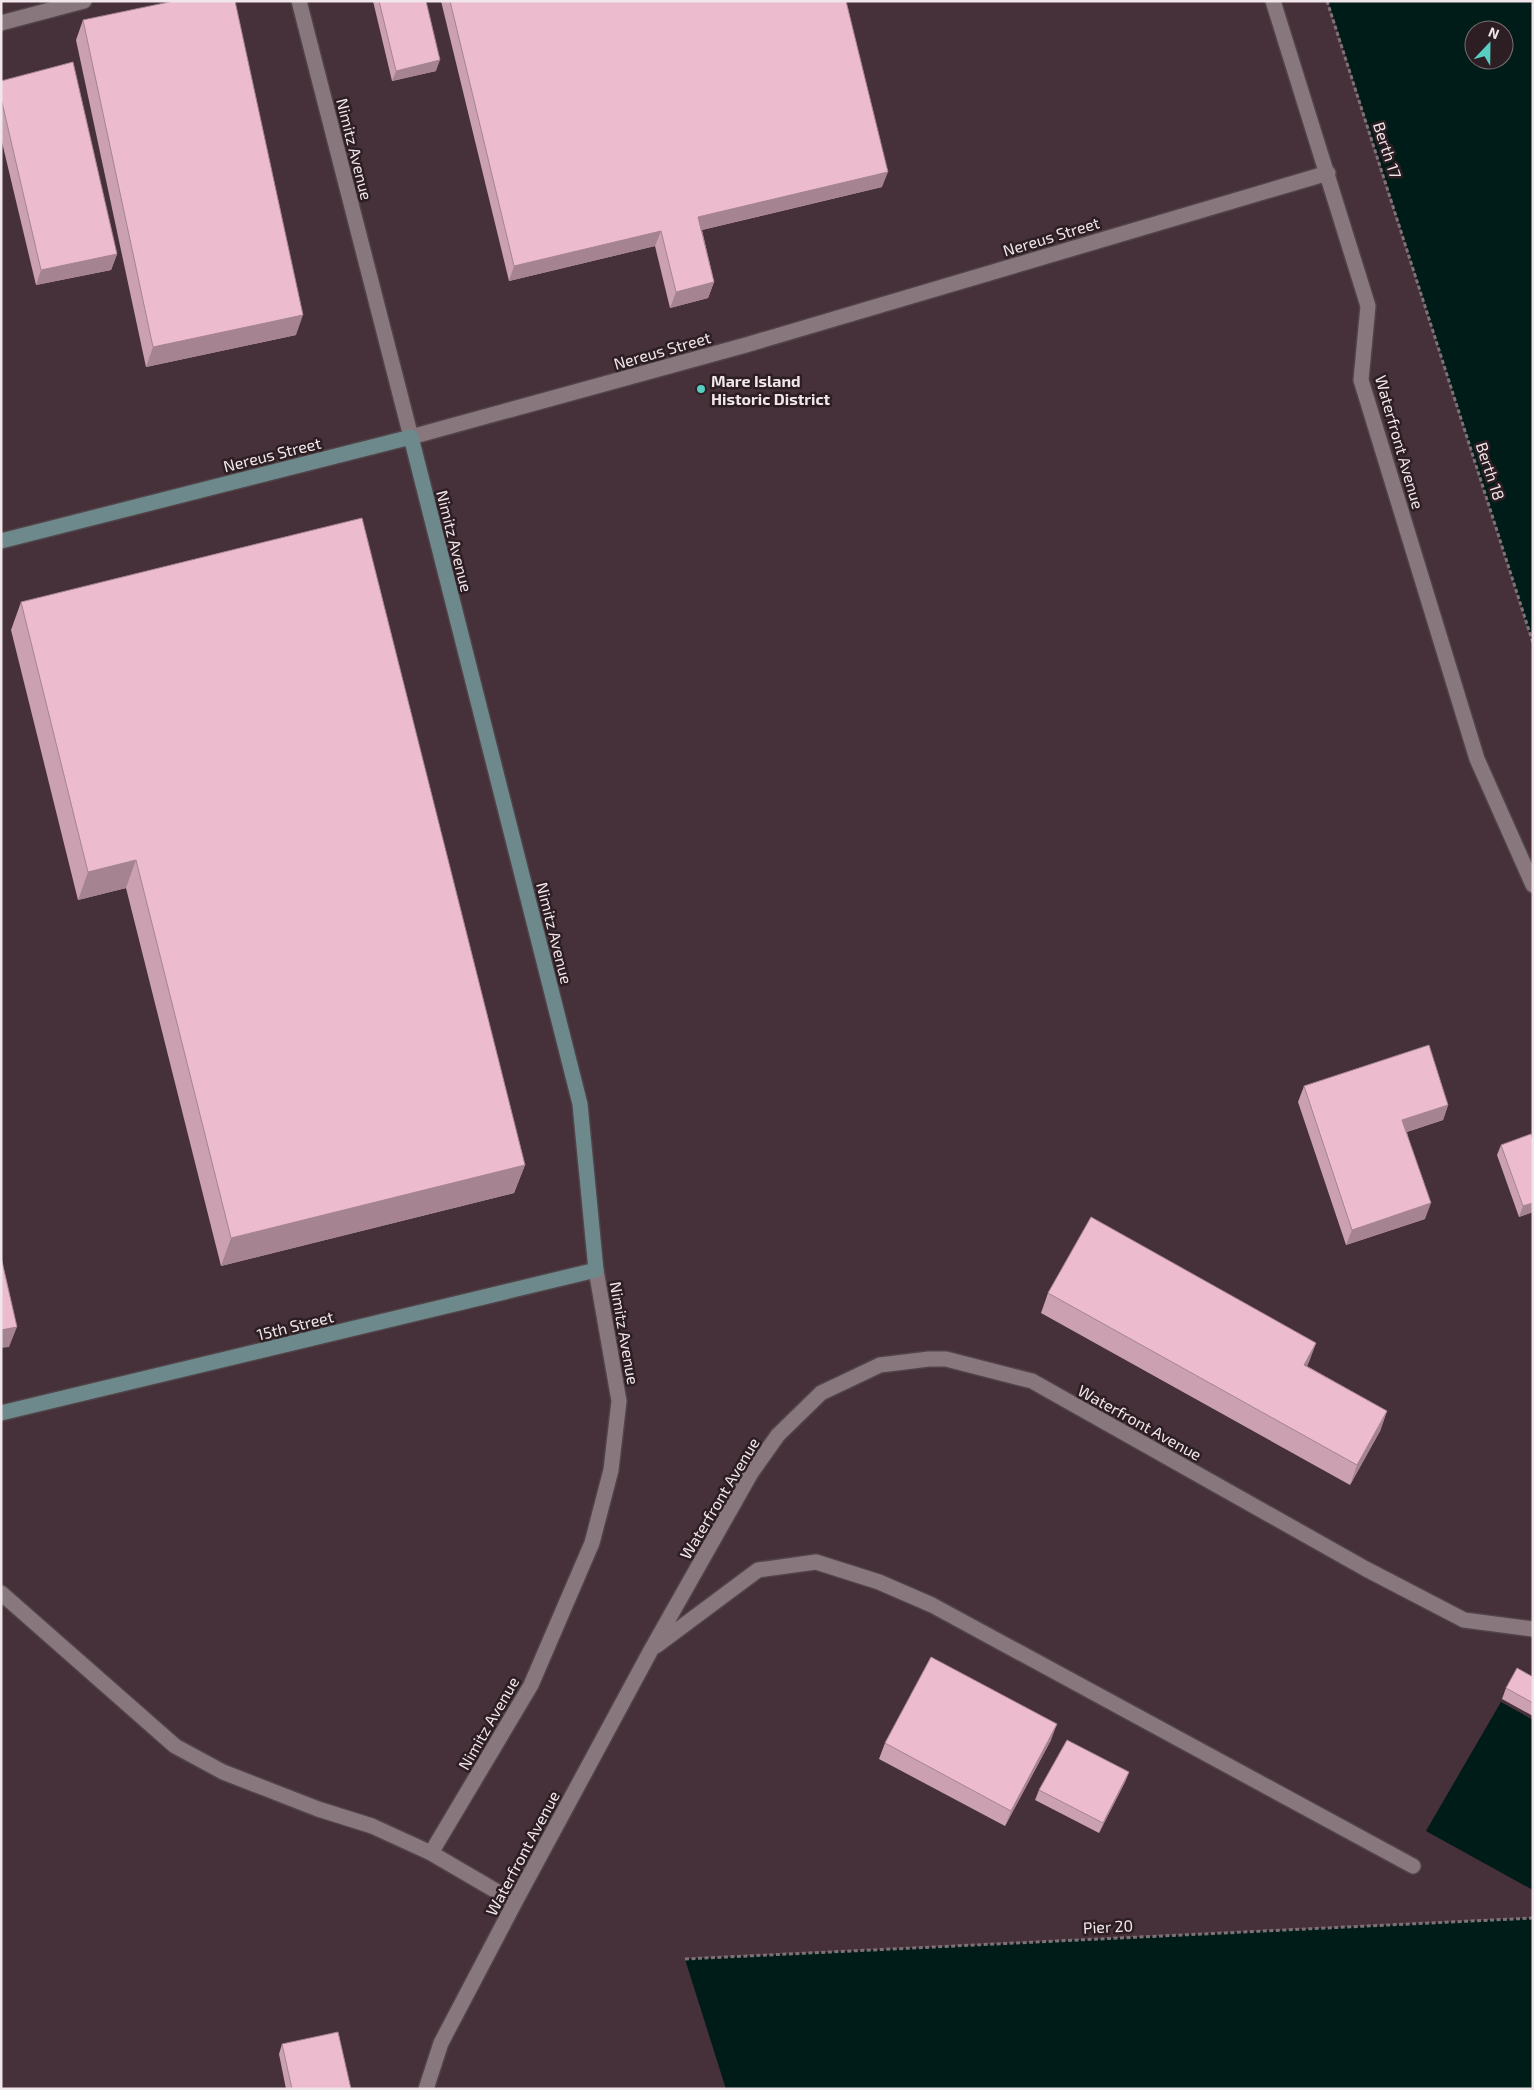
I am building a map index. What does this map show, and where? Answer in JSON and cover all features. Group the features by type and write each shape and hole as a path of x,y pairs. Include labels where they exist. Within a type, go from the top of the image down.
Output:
{"street":[{"path":"1,23 84,1"},
{"name":"Nimitz Avenue","path":"299,1 580,1104 596,1270 619,1401 611,1470 592,1543 531,1685 431,1853"},
{"name":"Waterfront Avenue","path":"1273,1 1368,306 1361,380 1477,759 1533,886"},
{"name":"Nereus Street","path":"1,541 411,437 746,345 1328,173"},
{"name":"15th Street","path":"1,1413 596,1270"},
{"name":"Waterfront Avenue","path":"426,2089 441,2043 515,1902 651,1650 751,1473 778,1435 821,1393 880,1365 929,1359 946,1359 1032,1381 1366,1569 1464,1620 1533,1629"},
{"path":"651,1650 758,1570 816,1562 880,1582 932,1605 1413,1866"},
{"path":"1,1593 175,1746 223,1772 318,1809 372,1826 431,1853 515,1902"}],"path":[{"name":"Berth 17","path":"1327,1 1425,307"},
{"name":"Berth 18","path":"1425,307 1533,643"},
{"name":"Pier 20","path":"685,1959 1533,1918"}],"shaded area":[{"path":"1,1 1328,1 1533,643 1533,1720 1501,1702 1426,1831 1533,1890 1533,1918 685,1959 726,2089 1,2089"},
{"path":"1328,1 1533,1 1533,643"},
{"path":"1501,1702 1533,1720 1533,1890 1426,1831"},
{"path":"1533,1918 1533,2089 726,2089 685,1959"}],"building":[{"path":"174,1 235,1 303,315 153,347 83,20"},
{"path":"379,1 426,1 440,60 396,71"},
{"path":"450,1 846,1 888,172 698,217 714,282 676,292 661,231 514,266"},
{"path":"73,62 117,254 41,270 1,98 1,81"},
{"path":"362,518 525,1165 231,1238 136,860 88,872 21,602"},
{"path":"1429,1045 1448,1105 1402,1120 1431,1203 1352,1230 1304,1086"},
{"path":"1531,1134 1533,1140 1533,1203 1523,1206 1501,1145"},
{"path":"1091,1217 1316,1343 1304,1365 1387,1411 1357,1465 1048,1293"},
{"path":"1,1257 17,1327 1,1330"},
{"path":"931,1657 1057,1724 1011,1811 885,1743"},
{"path":"1517,1668 1533,1677 1533,1703 1506,1688"},
{"path":"1067,1740 1129,1772 1103,1823 1039,1790"},
{"path":"338,2032 351,2089 292,2089 282,2044"}],"place":[{"name":"Mare Island Historic District","path":"701,389"}]}
